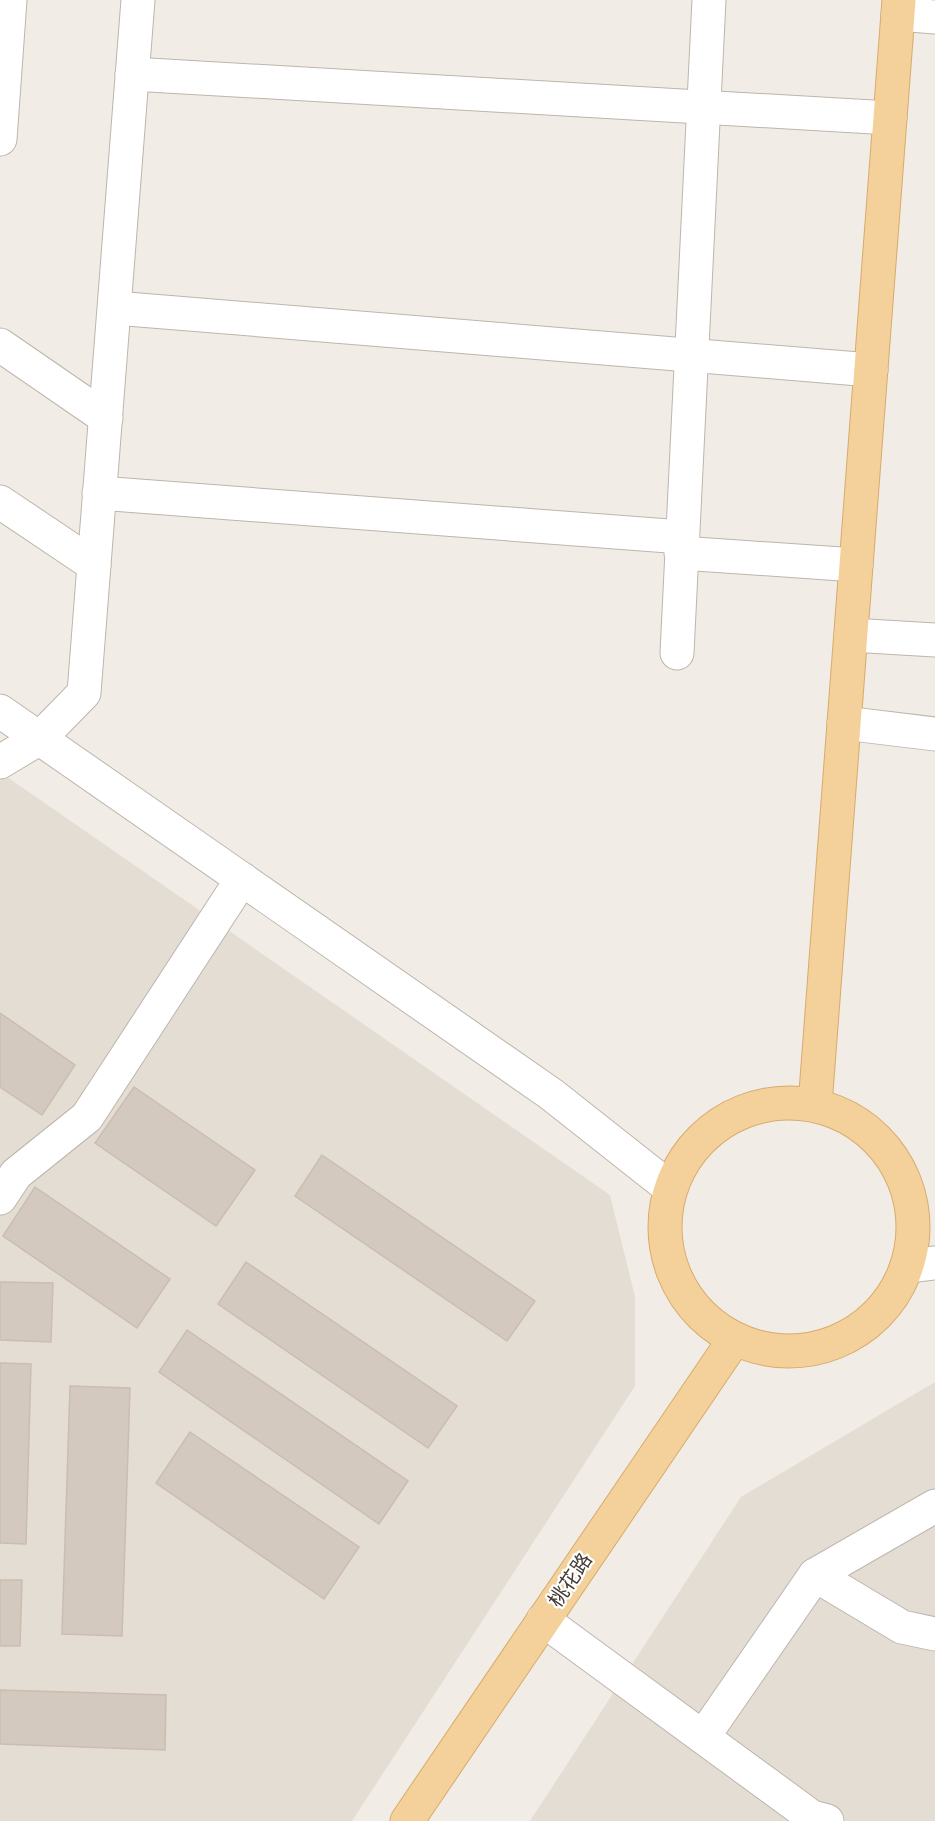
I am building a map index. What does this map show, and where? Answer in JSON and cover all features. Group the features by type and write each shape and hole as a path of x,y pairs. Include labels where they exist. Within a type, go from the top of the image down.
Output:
{"main road":[{"path":"815,1105 898,7"},
{"path":"772,1103 815,1105 840,1113 876,1138 901,1173 914,1223 921,1265 875,1319 839,1343 775,1352 734,1340 705,1321 678,1286 664,1232 670,1188 689,1152 721,1122 772,1103"},
{"name":"桃花路","path":"407,1821 734,1340"}],"street":[{"path":"0,140 10,0"},
{"path":"0,762 40,738 84,693 138,0"},
{"path":"677,653 709,0"},
{"path":"898,7 935,17"},
{"path":"132,74 890,118"},
{"path":"115,308 871,370"},
{"path":"0,345 106,418"},
{"path":"99,493 682,545 856,565"},
{"path":"0,502 94,565"},
{"path":"851,635 935,640"},
{"path":"0,711 551,1094 670,1188"},
{"path":"844,723 935,734"},
{"path":"0,1198 16,1174 87,1116 242,879"},
{"path":"703,1737 815,1575 935,1506"},
{"path":"815,1575 902,1627 935,1634"},
{"path":"543,1620 812,1817 827,1821"}],"shaded area":[{"path":"0,772 610,1195 635,1297 635,1386 352,1821 0,1821"},
{"path":"935,1382 935,1821 530,1821 741,1497"}],"building":[{"path":"0,1013 75,1065 42,1115 0,1087"},
{"path":"134,1087 255,1170 216,1226 95,1143"},
{"path":"322,1155 535,1301 507,1341 295,1196"},
{"path":"35,1187 170,1279 137,1328 3,1236"},
{"path":"246,1262 457,1406 428,1448 218,1304"},
{"path":"0,1282 53,1283 51,1342 0,1340"},
{"path":"187,1330 408,1481 379,1524 159,1372"},
{"path":"0,1363 31,1364 26,1544 0,1543"},
{"path":"70,1386 130,1388 122,1636 62,1634"},
{"path":"190,1432 359,1547 324,1599 156,1483"},
{"path":"0,1580 22,1580 20,1646 0,1646"},
{"path":"0,1690 166,1695 165,1750 0,1744"}]}
